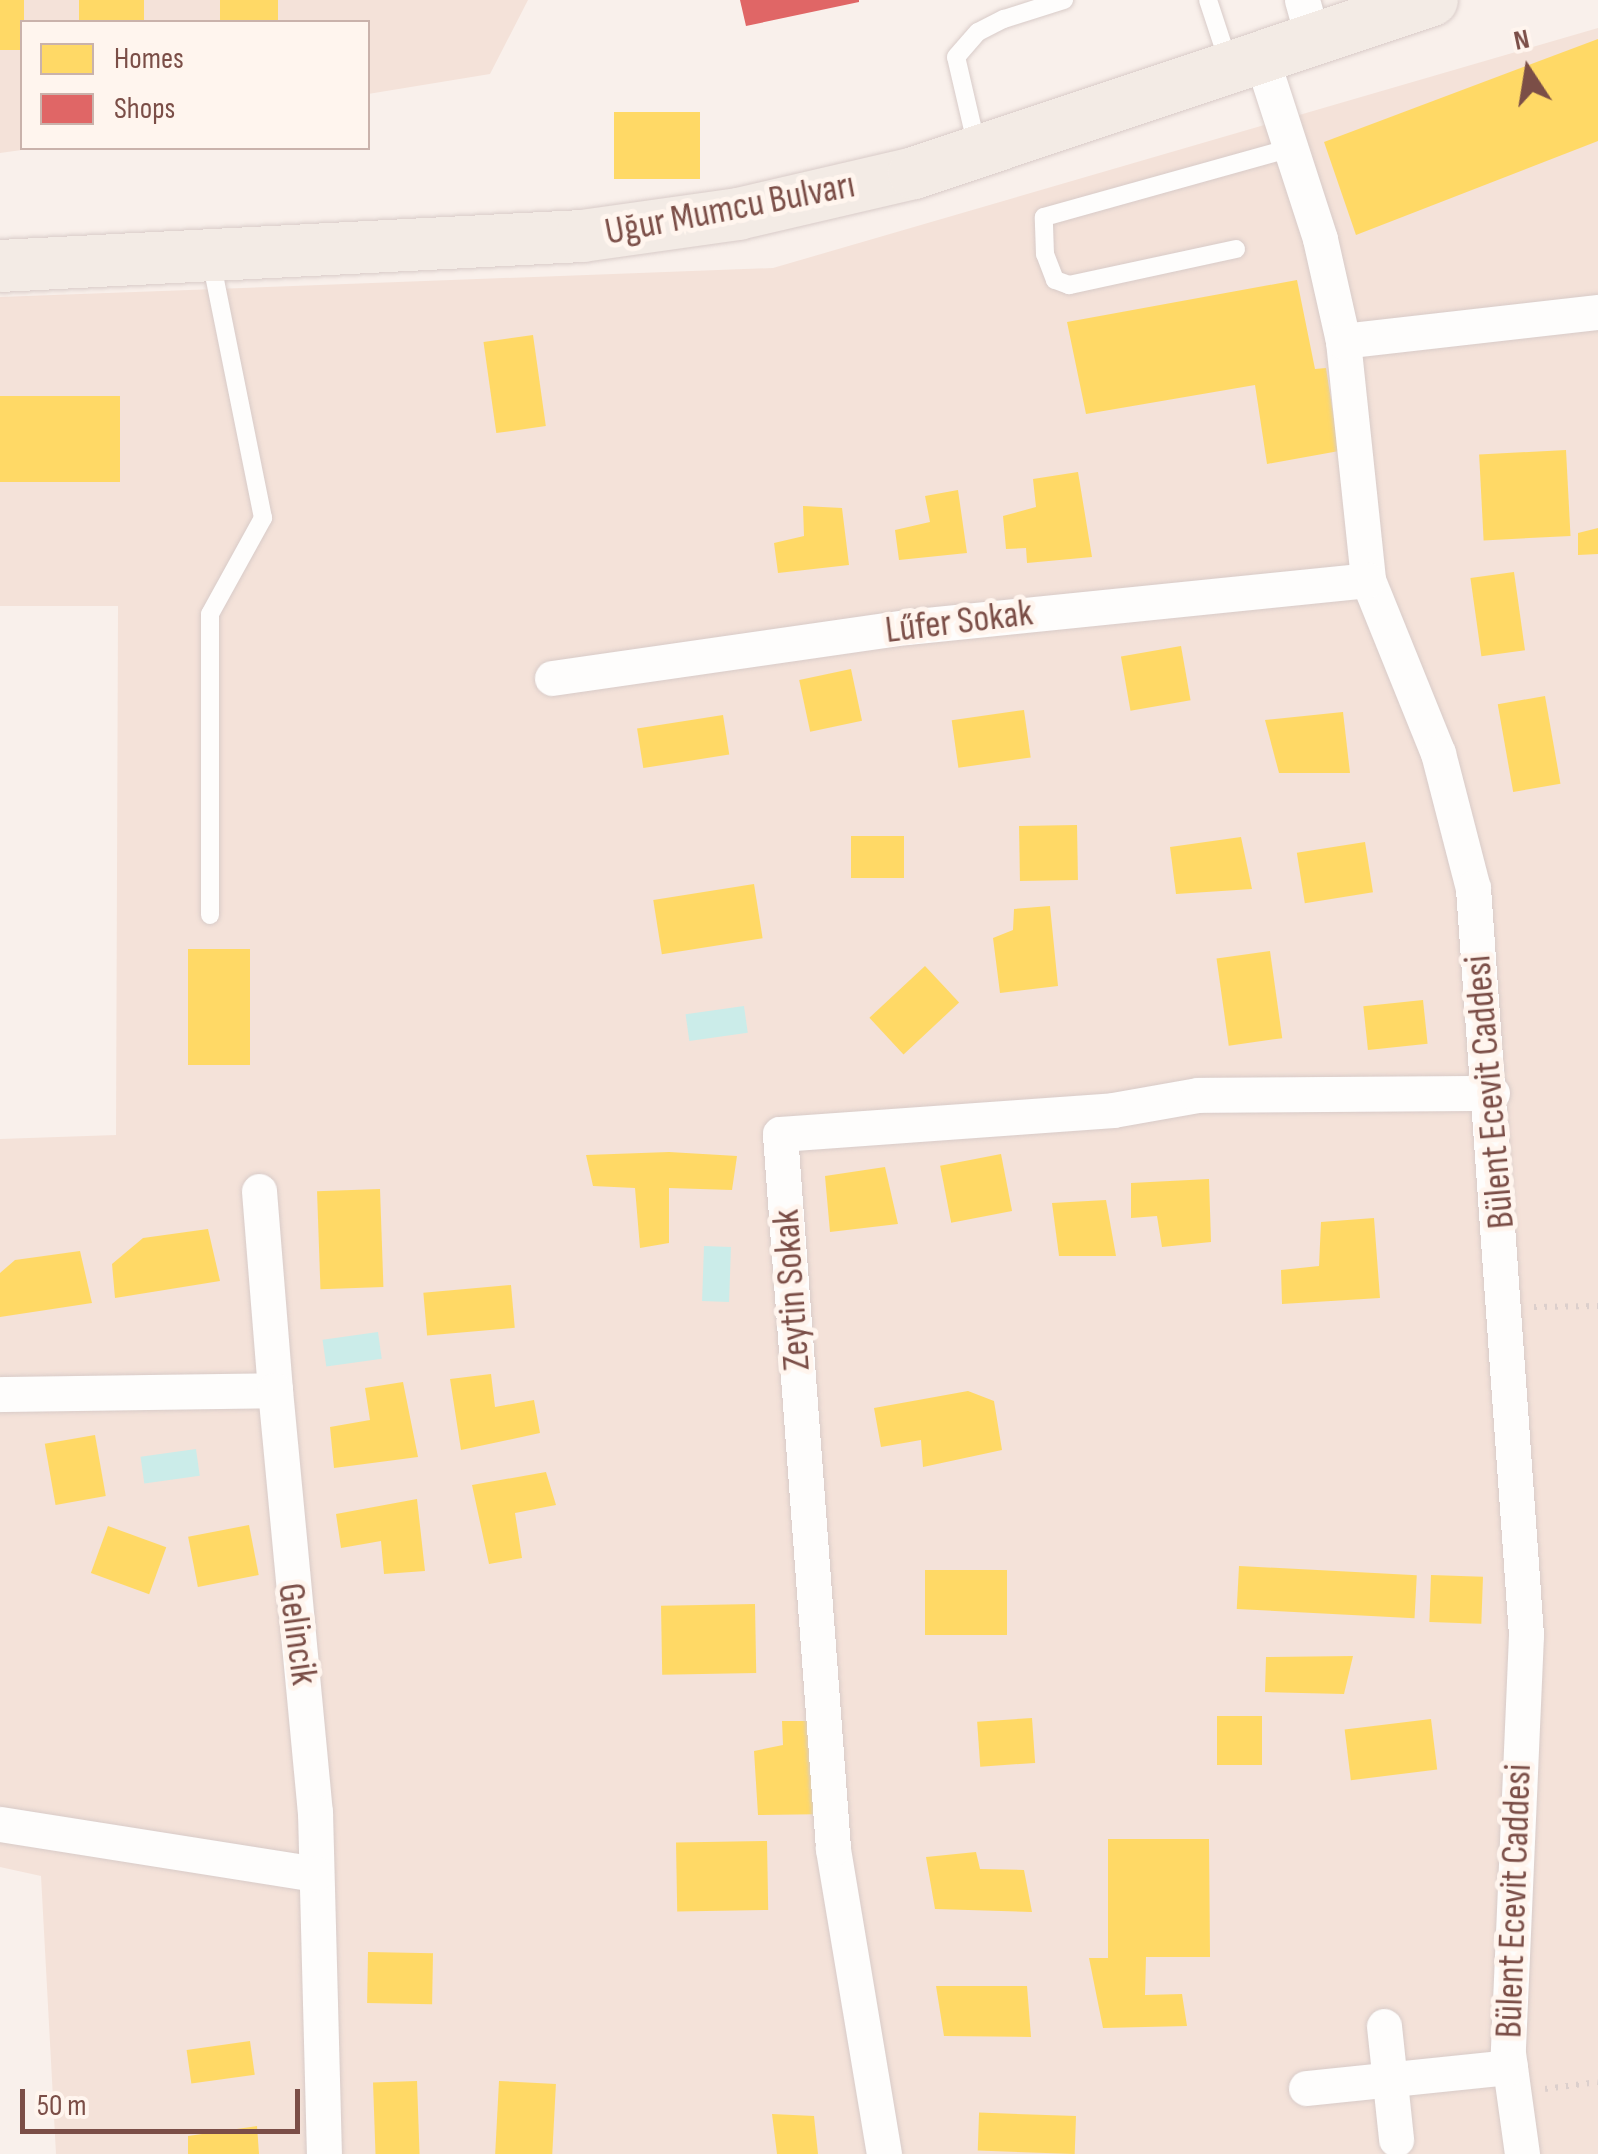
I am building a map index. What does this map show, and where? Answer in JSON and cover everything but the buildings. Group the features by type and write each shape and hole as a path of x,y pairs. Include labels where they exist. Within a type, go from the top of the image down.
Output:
{"main road":[{"name":"Uğur Mumcu Bulvarı","path":"0,266 582,236 738,214 978,152 1246,65 1308,20 1432,0"}],"street":[{"name":"Bülent Ecevit Caddesi","path":"1246,65 1288,149 1320,239 1343,341 1368,580 1438,753 1473,888 1492,1093 1526,1635 1511,2080 1522,2154"},
{"path":"1343,341 1598,312"},
{"name":"Lűfer Sokak","path":"552,678 907,627 1368,580"},
{"name":"Zeytin Sokak","path":"884,2154 833,1848 780,1134 1114,1110 1198,1094 1492,1093"},
{"name":"Gelincik","path":"259,1191 282,1510 309,1720 324,2154"},
{"path":"0,1394 276,1390"},
{"path":"0,1824 314,1874"},
{"path":"1384,2026 1393,2079 1396,2138"},
{"path":"1306,2088 1393,2079 1511,2080"}],"lane":[{"path":"978,152 956,80 956,57 991,26 1064,0"},
{"path":"1208,0 1246,65"},
{"path":"1236,248 1069,285 1055,280 1045,254 1044,217 1288,149"},
{"path":"210,255 263,518 210,614 210,915"}],"path":[{"path":"1506,1307 1598,1306"},
{"path":"1511,2080 1598,2082"}],"shaded area":[{"path":"0,0 528,0 490,74 370,94 370,20 20,20 22,150 0,153"},
{"path":"1598,28 1598,2154 56,2154 41,1876 0,1867 0,1139 116,1135 118,606 0,606 0,297 773,268"}],"water":[{"path":"744,1006 748,1033 689,1041 686,1014"},
{"path":"704,1246 731,1247 729,1302 702,1301"},
{"path":"378,1332 382,1359 326,1367 323,1340"},
{"path":"196,1449 200,1476 144,1484 141,1457"}]}
